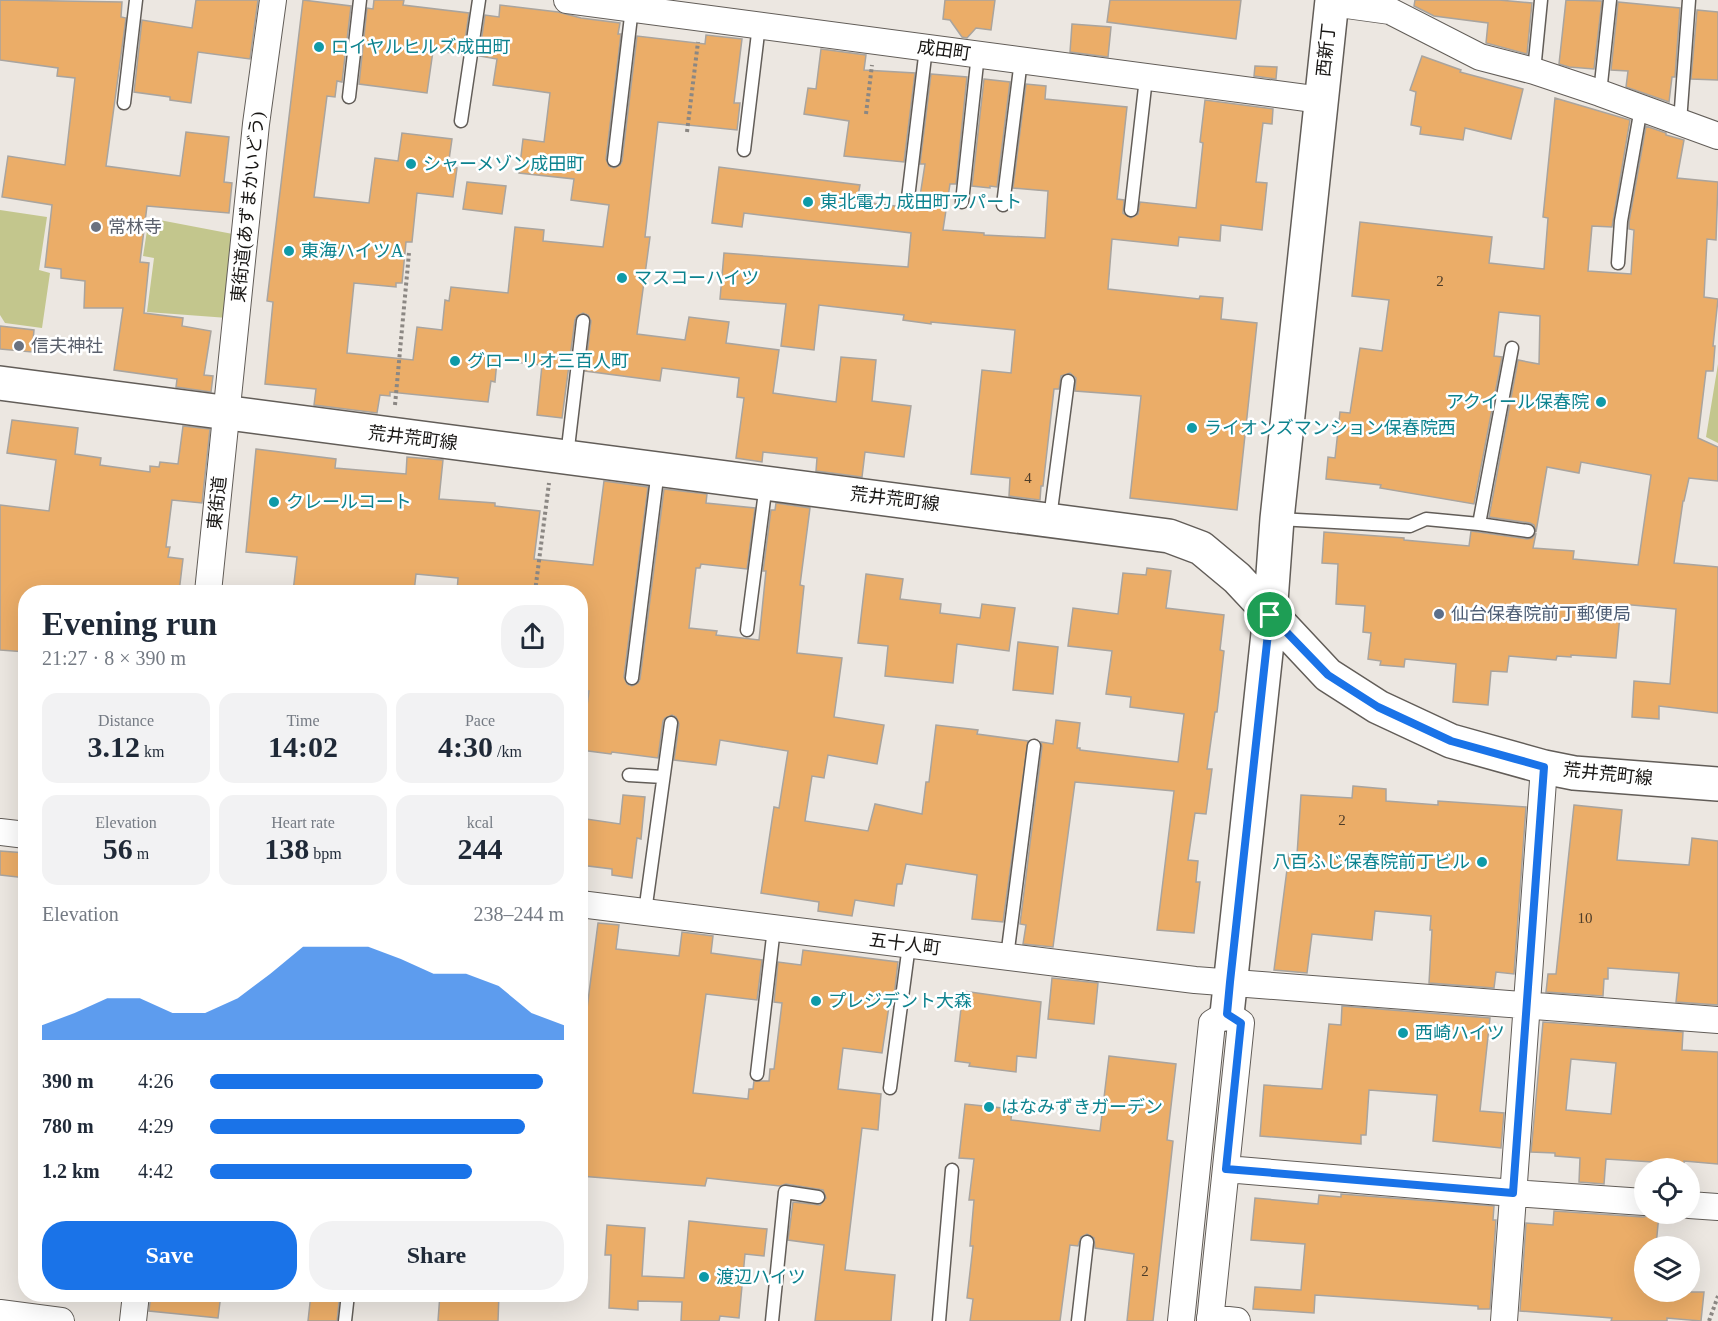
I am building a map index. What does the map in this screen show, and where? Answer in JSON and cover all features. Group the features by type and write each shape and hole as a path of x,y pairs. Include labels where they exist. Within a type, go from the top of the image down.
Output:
{"main road":[{"name":"西新丁","path":"1228,998 1270,615 1276,519 1332,2"},
{"name":"荒井荒町線","path":"0,383 1169,536 1201,548 1237,578 1328,675 1378,707 1451,741 1574,773 1718,784"}],"street":[{"name":"東街道(あずまかいどう)","path":"226,414 256,124 273,0"},
{"name":"成田町","path":"567,0 1321,100"},
{"path":"1332,2 1390,11 1480,57 1534,71 1718,136"},
{"name":"東街道","path":"209,585 226,414"},
{"path":"1504,1321 1544,767"},
{"path":"0,832 18,834"},
{"name":"五十人町","path":"588,905 1195,980 1228,998 1527,1007 1718,1020"},
{"path":"1182,1321 1212,1023 1228,998 1241,1023 1210,1320 1237,1321"},
{"path":"1226,1169 1634,1201"},
{"path":"1700,1206 1718,1207"},
{"path":"134,1321 135,1302"},
{"path":"0,1312 61,1321"}],"lane":[{"path":"124,103 136,0"},
{"path":"349,97 360,0"},
{"path":"461,121 479,0"},
{"path":"1534,71 1541,0"},
{"path":"1600,93 1610,0"},
{"path":"1680,122 1689,0"},
{"path":"614,160 632,8"},
{"path":"744,150 759,25"},
{"path":"908,198 926,48"},
{"path":"962,202 978,54"},
{"path":"1003,205 1021,60"},
{"path":"1131,210 1146,78"},
{"path":"1618,263 1622,221 1641,108"},
{"path":"559,457 583,321"},
{"path":"1479,524 1512,348"},
{"path":"1050,520 1068,381"},
{"path":"632,678 658,469"},
{"path":"747,630 766,483"},
{"path":"1276,519 1410,526 1426,519 1528,531"},
{"path":"645,912 671,723"},
{"path":"1007,957 1034,746"},
{"path":"629,775 663,777"},
{"path":"757,1074 774,928"},
{"path":"890,1088 909,945"},
{"path":"939,1321 952,1170"},
{"path":"772,1321 785,1192 818,1197"},
{"path":"1078,1321 1087,1242"},
{"path":"345,1321 347,1302"}],"path":[{"path":"687,132 701,18"},
{"path":"866,114 875,41"},
{"path":"392,435 409,254"},
{"path":"536,585 559,457"},
{"path":"1709,1321 1718,1296"}],"green space":[{"path":"0,210 47,217 39,270 50,273 42,328 5,323 0,315"},
{"path":"149,218 238,235 228,318 147,312 154,258 143,256"},
{"path":"1718,364 1718,443 1706,437"}],"building":[{"path":"0,0 122,2 121,17 126,18 106,166 180,176 186,132 229,137 224,182 232,183 229,213 147,206 140,262 149,263 144,313 183,318 182,326 211,331 204,375 213,376 211,392 176,387 177,379 114,370 123,308 84,308 85,281 61,278 61,269 45,267 52,205 2,197 8,156 65,165 75,78 57,76 58,68 0,60"},
{"path":"196,0 258,0 250,59 198,52 191,103 170,100 170,97 134,92 142,20 192,28"},
{"path":"303,0 351,6 342,82 337,81 335,97 327,96 314,197 369,203 375,158 398,161 402,133 452,139 448,167 457,168 453,197 417,193 412,242 406,242 402,283 396,283 396,287 354,283 347,353 413,360 417,327 442,330 445,300 449,301 451,287 508,293 515,227 544,230 543,241 603,247 609,205 571,200 574,179 519,173 523,139 544,142 550,93 493,85 497,59 479,56 485,15 499,17 500,5 620,23 618,34 621,34 606,159 609,166 614,168 622,161 637,36 705,44 706,35 742,39 734,103 740,103 737,130 658,122 645,237 650,237 637,334 685,340 689,317 729,322 726,343 779,350 773,393 836,402 841,357 876,360 872,401 911,406 904,457 865,452 862,477 816,471 817,458 763,452 762,462 736,458 744,398 737,397 739,378 662,368 660,381 585,371 591,321 588,315 583,313 575,320 562,418 537,415 542,365 497,360 495,382 491,381 488,402 390,392 390,396 380,395 377,413 314,405 316,389 265,384 273,302 267,301"},
{"path":"374,0 404,0 403,5 469,13 463,54 433,51 427,93 359,84 367,8 373,9"},
{"path":"945,0 995,0 991,30 976,28 967,38 962,37 950,20 943,19"},
{"path":"1110,0 1241,0 1236,39 1107,22"},
{"path":"1415,0 1499,0 1532,3 1527,54 1486,43 1488,23 1434,16 1414,6"},
{"path":"1566,0 1602,1 1594,69 1559,64"},
{"path":"1618,2 1680,8 1675,77 1672,77 1669,102 1626,87 1628,71 1611,70"},
{"path":"1697,10 1718,12 1718,80 1691,79"},
{"path":"1072,24 1111,27 1108,57 1070,52"},
{"path":"821,49 866,55 864,70 915,73 904,162 844,156 849,121 804,114 808,88 816,89"},
{"path":"1422,56 1461,70 1460,72 1523,89 1511,139 1465,128 1463,140 1420,134 1421,127 1411,125 1416,92 1410,90"},
{"path":"1255,66 1277,67 1276,79 1254,76"},
{"path":"931,74 967,77 956,184 950,184 943,230 984,233 984,235 1045,238 1048,191 1013,188 1026,84 1046,86 1045,99 1127,107 1117,199 1124,200 1123,213 1131,218 1138,214 1140,202 1196,208 1205,100 1273,109 1272,124 1263,123 1256,182 1267,183 1262,230 1221,225 1220,241 1179,237 1178,246 1112,239 1108,289 1199,299 1200,296 1223,298 1221,319 1257,323 1237,510 1130,498 1141,396 1075,391 1076,378 1070,373 1061,376 1059,389 1054,389 1040,500 1009,496 1010,478 971,474 982,370 1011,373 1015,330 931,322 931,324 903,320 904,315 819,305 814,350 781,346 786,304 720,299 724,253 908,267 911,233 744,213 742,227 712,223 719,167 860,185 857,201 918,209 925,164 920,164"},
{"path":"984,79 1010,82 997,187 990,186 990,188 972,186"},
{"path":"1555,98 1630,120 1612,227 1592,226 1588,271 1631,274 1634,230 1629,229 1629,222 1646,126 1684,140 1677,178 1718,182 1716,240 1707,239 1704,297 1718,299 1713,346 1715,346 1713,371 1706,371 1698,438 1718,447 1718,481 1689,478 1683,501 1674,563 1718,567 1718,713 1659,706 1659,719 1632,717 1634,681 1670,684 1676,609 1621,604 1616,658 1571,655 1571,657 1557,656 1556,660 1509,656 1507,672 1491,671 1488,705 1453,702 1456,664 1405,659 1404,667 1380,665 1381,661 1368,659 1371,633 1363,632 1365,606 1336,604 1338,564 1322,563 1324,532 1469,546 1471,531 1527,539 1532,538 1536,533 1533,548 1574,551 1573,559 1638,565 1651,475 1581,462 1579,473 1547,467 1536,532 1534,525 1530,523 1489,517 1518,360 1539,364 1540,316 1499,312 1494,356 1502,357 1474,504 1380,488 1381,485 1326,479 1328,457 1335,458 1340,412 1350,413 1360,348 1382,351 1389,300 1352,296 1360,222 1492,237 1489,263 1544,269 1548,218 1543,217"},
{"path":"467,182 506,186 502,214 463,209"},
{"name":"信夫神社","path":"0,326 34,330 32,352 0,349"},
{"path":"12,420 78,428 75,454 101,458 100,465 150,472 150,466 159,467 160,462 178,464 183,426 210,429 202,503 172,500 166,547 170,547 168,557 183,559 180,585 18,585 18,651 0,650 0,505 49,511 56,460 7,453"},
{"path":"256,449 336,459 335,468 406,474 407,457 443,460 439,499 495,503 495,506 540,511 534,559 593,565 604,481 648,487 624,677 627,684 632,686 640,679 664,489 707,494 706,503 755,508 747,569 701,564 700,568 696,568 689,628 717,631 716,635 759,640 766,571 763,571 771,510 775,510 776,503 810,508 800,585 804,586 797,653 842,658 834,717 884,725 877,764 828,755 824,778 812,776 805,821 868,831 875,804 922,814 926,782 929,782 936,725 978,730 977,734 1028,741 1003,922 972,919 977,875 906,864 902,884 897,884 894,906 855,900 852,916 818,911 819,902 761,893 774,807 779,808 788,751 720,740 716,765 674,760 679,724 676,717 672,715 663,721 658,758 588,751 588,585 458,585 458,578 416,574 415,585 294,585 297,557 246,552"},
{"path":"1147,568 1171,571 1166,608 1224,615 1220,650 1224,651 1207,769 1212,769 1206,814 1195,813 1188,860 1198,861 1196,882 1200,882 1194,933 1157,930 1174,791 1075,782 1053,947 1023,944 1026,925 1020,924 1041,742 1053,744 1056,720 1080,723 1077,748 1080,750 1178,762 1184,714 1130,707 1131,697 1106,694 1112,651 1068,646 1073,608 1118,614 1123,573 1146,575"},
{"path":"866,574 903,579 900,599 941,604 940,613 980,618 982,604 1015,608 1009,651 957,644 953,683 885,676 888,646 858,643"},
{"path":"1018,642 1058,647 1053,694 1013,690"},
{"path":"1353,786 1386,789 1386,801 1438,805 1438,801 1526,807 1514,974 1496,972 1494,988 1429,983 1431,916 1375,911 1372,940 1312,934 1307,973 1274,970 1289,854 1297,855 1301,795 1352,798"},
{"path":"623,795 645,797 641,839 637,838 632,878 612,875 612,869 588,866 588,819 620,824"},
{"path":"1574,805 1622,810 1617,860 1689,865 1692,838 1718,841 1718,1005 1676,1002 1679,973 1608,968 1608,979 1604,979 1603,996 1546,992 1548,974 1556,974"},
{"path":"0,851 18,852 18,877 0,875"},
{"path":"598,923 619,925 616,949 679,956 682,932 713,936 711,953 762,960 757,1000 706,994 693,1093 748,1099 749,1089 753,1089 754,1081 769,1081 770,1069 774,1069 782,1003 774,1002 778,962 801,965 803,950 898,962 893,1006 889,1006 882,1053 843,1048 838,1089 881,1094 878,1130 862,1128 845,1270 895,1275 891,1321 815,1321 824,1245 788,1240 793,1202 820,1205 826,1198 823,1190 786,1184 780,1186 707,1178 705,1186 588,1177 588,1001"},
{"path":"1052,978 1098,983 1094,1024 1048,1019"},
{"path":"963,991 1041,1002 1036,1058 1017,1056 1016,1072 969,1066 970,1063 955,1061"},
{"path":"1342,1006 1490,1018 1480,1111 1504,1113 1501,1148 1433,1141 1437,1095 1369,1090 1366,1135 1361,1135 1361,1144 1260,1136 1264,1085 1322,1089 1329,1024 1341,1025"},
{"path":"1543,1022 1683,1032 1682,1050 1718,1052 1718,1164 1700,1162 1700,1158 1634,1158 1634,1161 1606,1159 1604,1184 1579,1182 1580,1158 1555,1156 1555,1153 1531,1152","holes":["1571,1059 1616,1063 1611,1114 1566,1110"]},
{"path":"1109,1056 1176,1064 1167,1140 1173,1141 1153,1321 1127,1321 1134,1254 1095,1248 1094,1238 1087,1234 1081,1237 1078,1246 1070,1245 1060,1321 970,1321 973,1299 967,1298 973,1246 970,1246 974,1200 969,1200 974,1159 959,1158 965,1104 1012,1109 1011,1120 1100,1131"},
{"path":"1341,1194 1494,1206 1493,1220 1496,1220 1490,1309 1478,1309 1478,1306 1315,1295 1314,1313 1253,1309 1255,1287 1301,1290 1305,1244 1251,1240 1255,1198 1318,1204 1319,1195 1341,1197"},
{"path":"1554,1211 1634,1216 1634,1224 1658,1224 1657,1236 1634,1236 1634,1302 1700,1302 1700,1292 1704,1292 1701,1321 1667,1318 1667,1321 1611,1321 1612,1318 1520,1311 1526,1223 1553,1225"},
{"path":"689,1221 767,1229 764,1256 745,1254 739,1318 720,1316 719,1321 681,1321 682,1302 638,1301 638,1310 609,1308 611,1255 605,1255 607,1225 645,1228 642,1276 684,1278"},
{"path":"150,1302 220,1302 218,1318 149,1311"},
{"path":"310,1302 339,1302 337,1321 308,1321"},
{"path":"439,1302 499,1302 498,1321 438,1321"}],"place":[{"name":"ロイヤルヒルズ成田町","path":"319,47"},
{"name":"シャーメゾン成田町","path":"411,164"},
{"name":"東北電力 成田町アパート","path":"808,202"},
{"name":"常林寺","path":"96,227"},
{"name":"東海ハイツA","path":"289,251"},
{"name":"マスコーハイツ","path":"622,278"},
{"name":"信夫神社","path":"19,346"},
{"name":"グローリオ三百人町","path":"455,361"},
{"name":"アクイール保春院","path":"1601,402"},
{"name":"ライオンズマンション保春院西","path":"1192,428"},
{"name":"クレールコート","path":"274,502"},
{"name":"仙台保春院前丁郵便局","path":"1439,614"},
{"name":"八百ふじ保春院前丁ビル","path":"1482,862"},
{"name":"プレジデント大森","path":"816,1001"},
{"name":"西崎ハイツ","path":"1403,1033"},
{"name":"はなみずきガーデン","path":"989,1107"},
{"name":"渡辺ハイツ","path":"704,1277"}],"route":[{"path":"1270,615 1328,675 1378,707 1451,741 1544,767 1513,1193 1226,1169 1241,1023 1227,1014 1270,615"}]}
